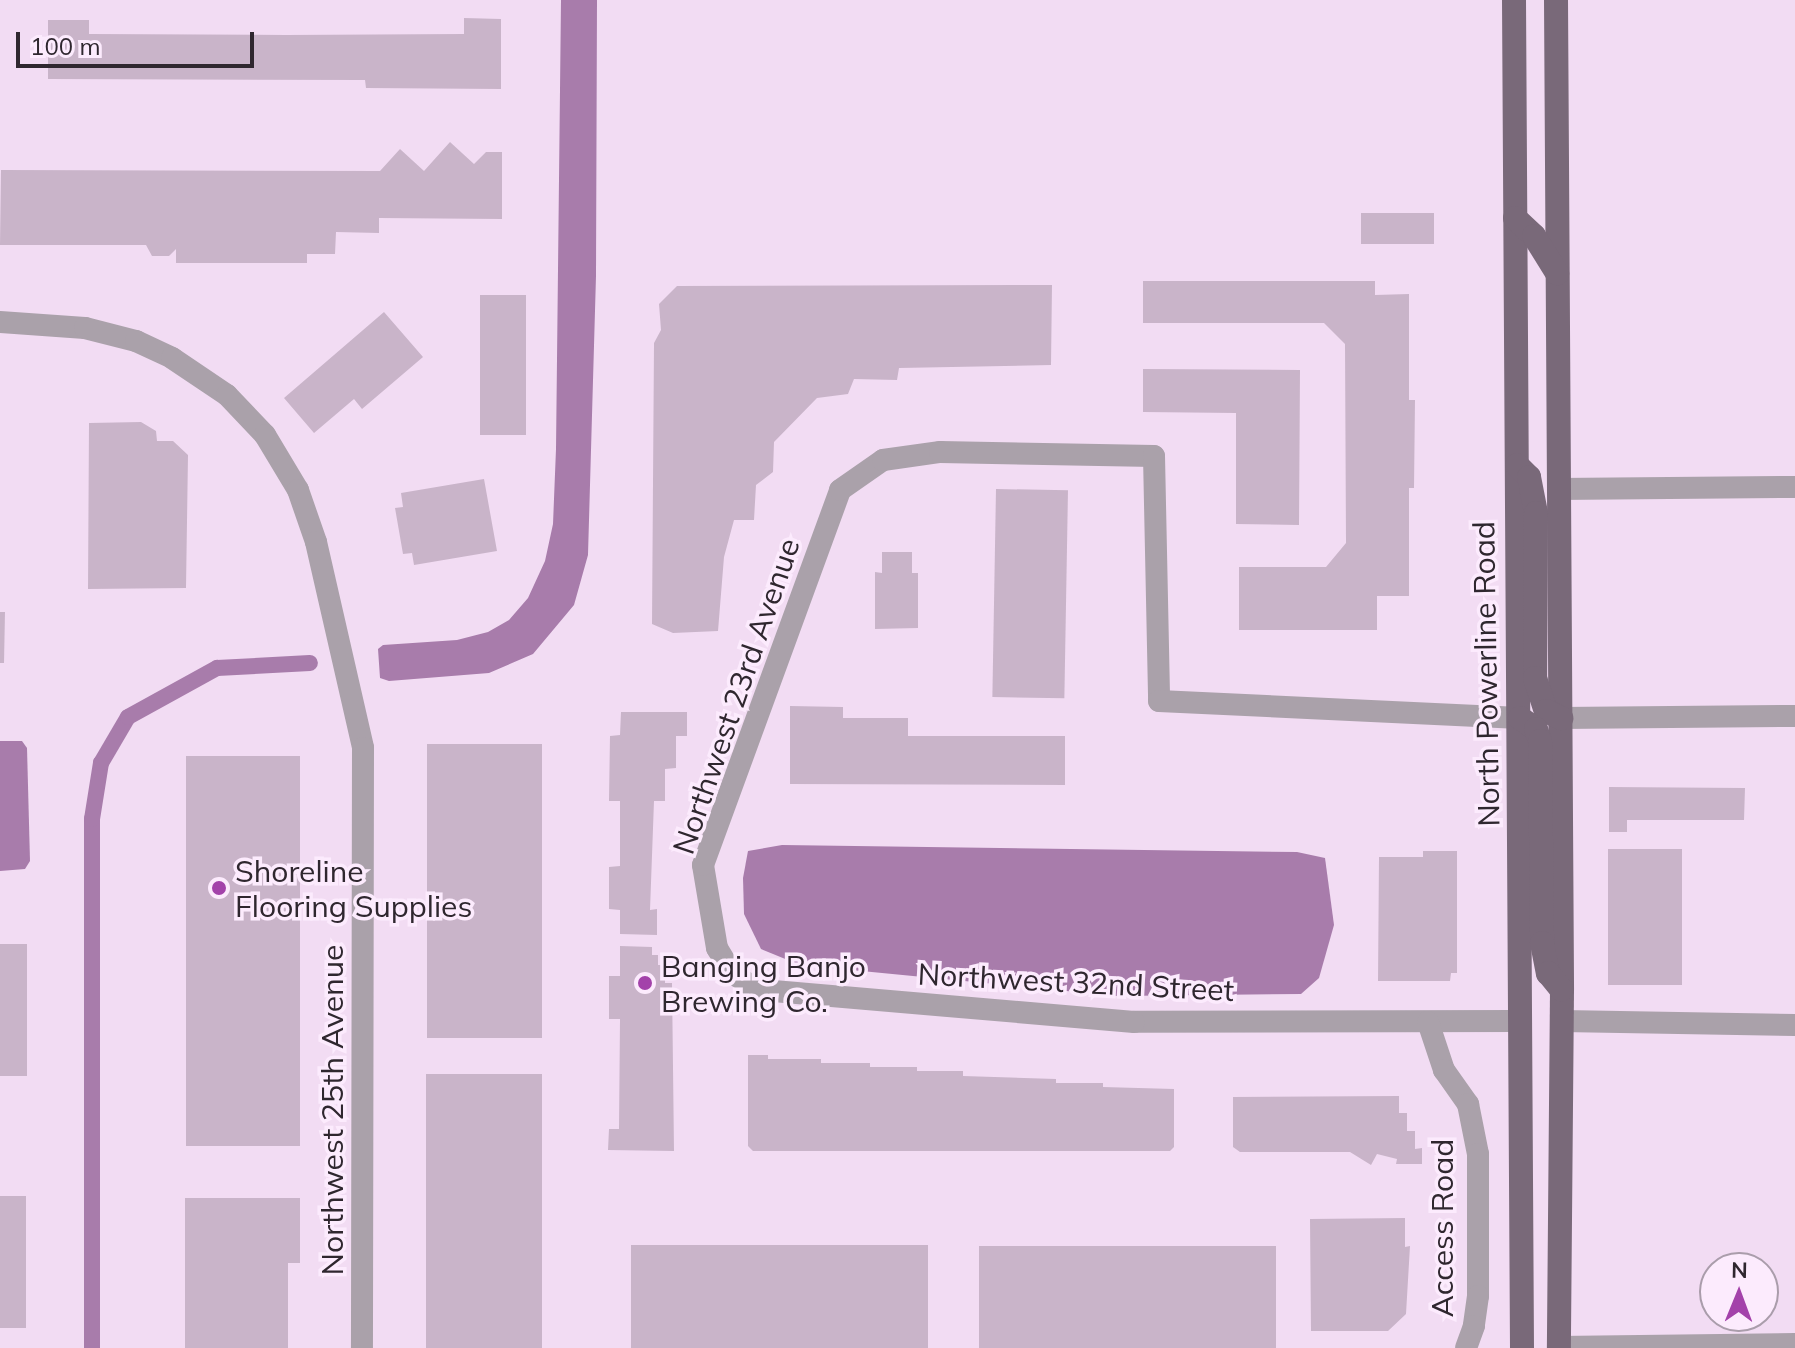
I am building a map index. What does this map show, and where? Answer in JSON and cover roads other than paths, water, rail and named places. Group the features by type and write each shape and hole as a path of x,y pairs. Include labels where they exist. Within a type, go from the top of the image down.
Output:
{"main road":[{"name":"North Powerline Road","path":"1514,0 1522,1348"},
{"path":"1556,0 1562,990 1559,1347"},
{"path":"1515,218 1534,236 1557,273"},
{"path":"1516,464 1529,477 1536,513 1535,678 1546,711 1561,718"},
{"path":"1520,718 1536,729 1540,741 1542,943 1548,973 1562,990"}],"street":[{"name":"Northwest 25th Avenue","path":"0,322 85,328 136,341 172,358 227,395 265,435 298,490 316,542 357,709 363,748 362,1348"},
{"name":"Northwest 23rd Avenue","path":"732,973 717,948 703,865 840,490 883,460 940,452 1154,456 1159,701 1520,718"},
{"path":"1558,489 1795,487"},
{"path":"1561,718 1795,716"},
{"name":"Northwest 32nd Street","path":"732,973 750,985 773,991 1134,1022 1518,1021"},
{"path":"1562,1021 1795,1025"},
{"name":"Access Road","path":"1428,1022 1444,1070 1468,1104 1478,1154 1478,1296 1474,1326 1466,1348"},
{"path":"1559,1347 1795,1344"}],"waterway":[{"path":"92,1348 92,819 101,763 128,717 217,668 310,663"}],"place":[{"name":"Shoreline Flooring Supplies","path":"219,888"},
{"name":"Banging Banjo Brewing Co.","path":"645,983"}]}
